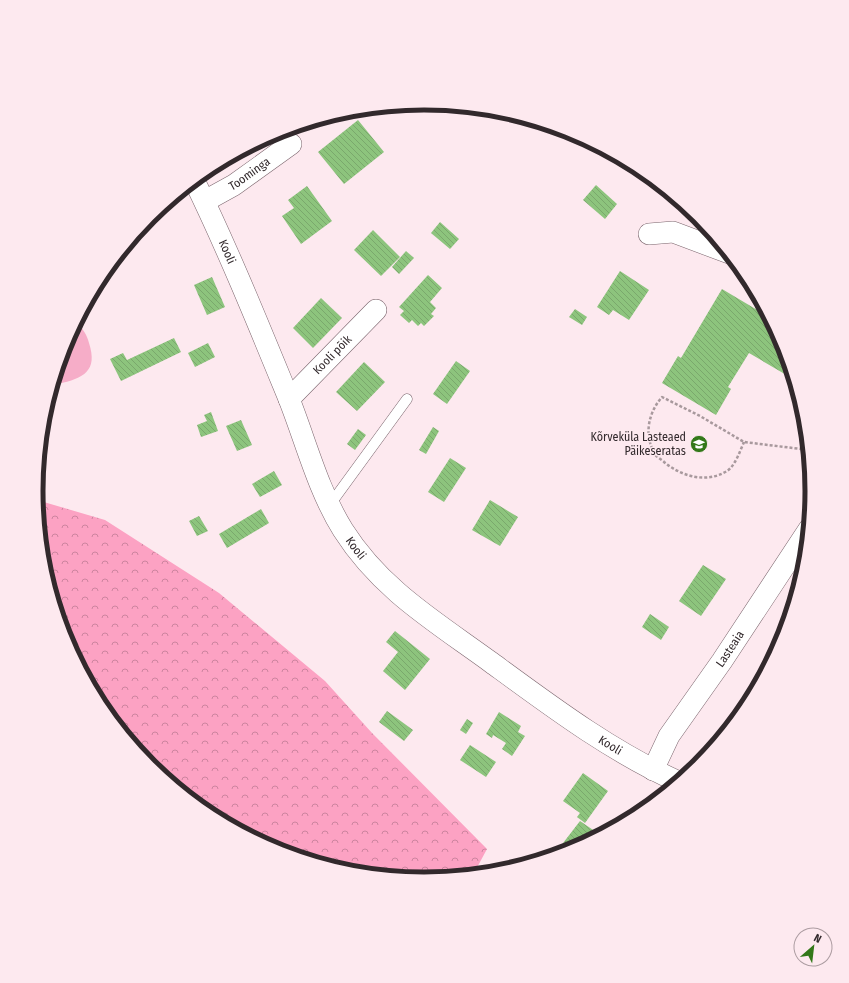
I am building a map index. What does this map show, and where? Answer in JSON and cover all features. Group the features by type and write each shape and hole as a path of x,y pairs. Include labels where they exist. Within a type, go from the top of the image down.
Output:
{"street":[{"name":"Toominga","path":"205,201 234,185 291,144"},
{"name":"Kooli","path":"197,186 216,224 289,399 329,506 343,530 367,564 397,594 583,728 653,770 680,774"},
{"path":"648,234 672,232 719,249"},
{"name":"Kooli põik","path":"289,399 376,310"},
{"name":"Lasteaia","path":"653,770 669,736 722,661 803,538"}],"lane":[{"path":"329,506 407,399"}],"path":[{"path":"744,442 728,471 717,476 697,478 675,470 655,454 649,437 649,421 654,407 662,397 700,416 744,442 804,449"}],"green space":[{"path":"43,502 105,520 219,593 325,681 372,733 487,849 476,870 474,870 424,873 375,870 350,866 302,853 256,834 213,809 192,794 155,761 122,724 107,703 82,660 63,614 50,566 46,541"}],"shaded area":[{"path":"80,327 86,334 92,360 87,372 82,376 59,384 63,369"}],"building":[{"path":"358,120 384,152 344,184 318,152"},
{"path":"596,185 617,204 605,219 583,200"},
{"path":"307,186 332,221 301,244 282,216 294,208 288,200"},
{"path":"440,222 459,239 450,249 431,233"},
{"path":"373,230 400,257 381,276 354,250"},
{"path":"406,251 414,258 399,274 392,267"},
{"path":"620,271 649,290 629,320 613,310 609,315 597,307"},
{"path":"428,275 442,288 430,302 436,308 431,314 434,316 424,326 421,323 418,326 412,320 409,323 400,315 404,311 399,307"},
{"path":"212,277 225,307 207,315 194,285"},
{"path":"722,289 761,312 767,322 765,326 770,329 788,376 749,353 728,387 731,389 716,415 662,383 678,356 681,358"},
{"path":"321,298 342,318 313,348 293,328"},
{"path":"575,309 587,317 582,325 569,317"},
{"path":"174,338 181,352 121,381 110,359 123,353 127,360"},
{"path":"208,343 215,357 195,367 188,353"},
{"path":"456,361 470,371 447,404 433,394"},
{"path":"364,362 385,382 357,411 336,392"},
{"path":"211,412 218,431 201,437 197,425 207,421 204,415"},
{"path":"241,420 252,445 237,451 226,426"},
{"path":"433,427 439,431 426,454 419,450"},
{"path":"358,429 366,435 355,450 347,444"},
{"path":"450,458 466,468 444,502 428,492"},
{"path":"274,471 282,485 260,497 252,484"},
{"path":"490,500 518,517 500,546 472,530"},
{"path":"261,509 269,523 227,548 219,534"},
{"path":"199,516 208,531 197,536 189,521"},
{"path":"703,565 726,579 701,616 679,601"},
{"path":"650,614 669,627 661,640 642,627"},
{"path":"395,631 430,659 405,690 383,671 398,652 386,642"},
{"path":"387,711 413,730 404,741 379,722"},
{"path":"499,712 521,726 518,732 525,736 512,756 502,749 506,743 493,735 492,738 486,734"},
{"path":"467,719 473,723 466,734 460,730"},
{"path":"470,745 496,762 486,777 460,760"},
{"path":"583,773 608,791 585,823 577,817 580,813 563,801"},
{"path":"580,821 596,832 570,844 560,847"}],"place":[{"name":"Kõrveküla Lasteaed Päikeseratas","path":"699,444"}]}
